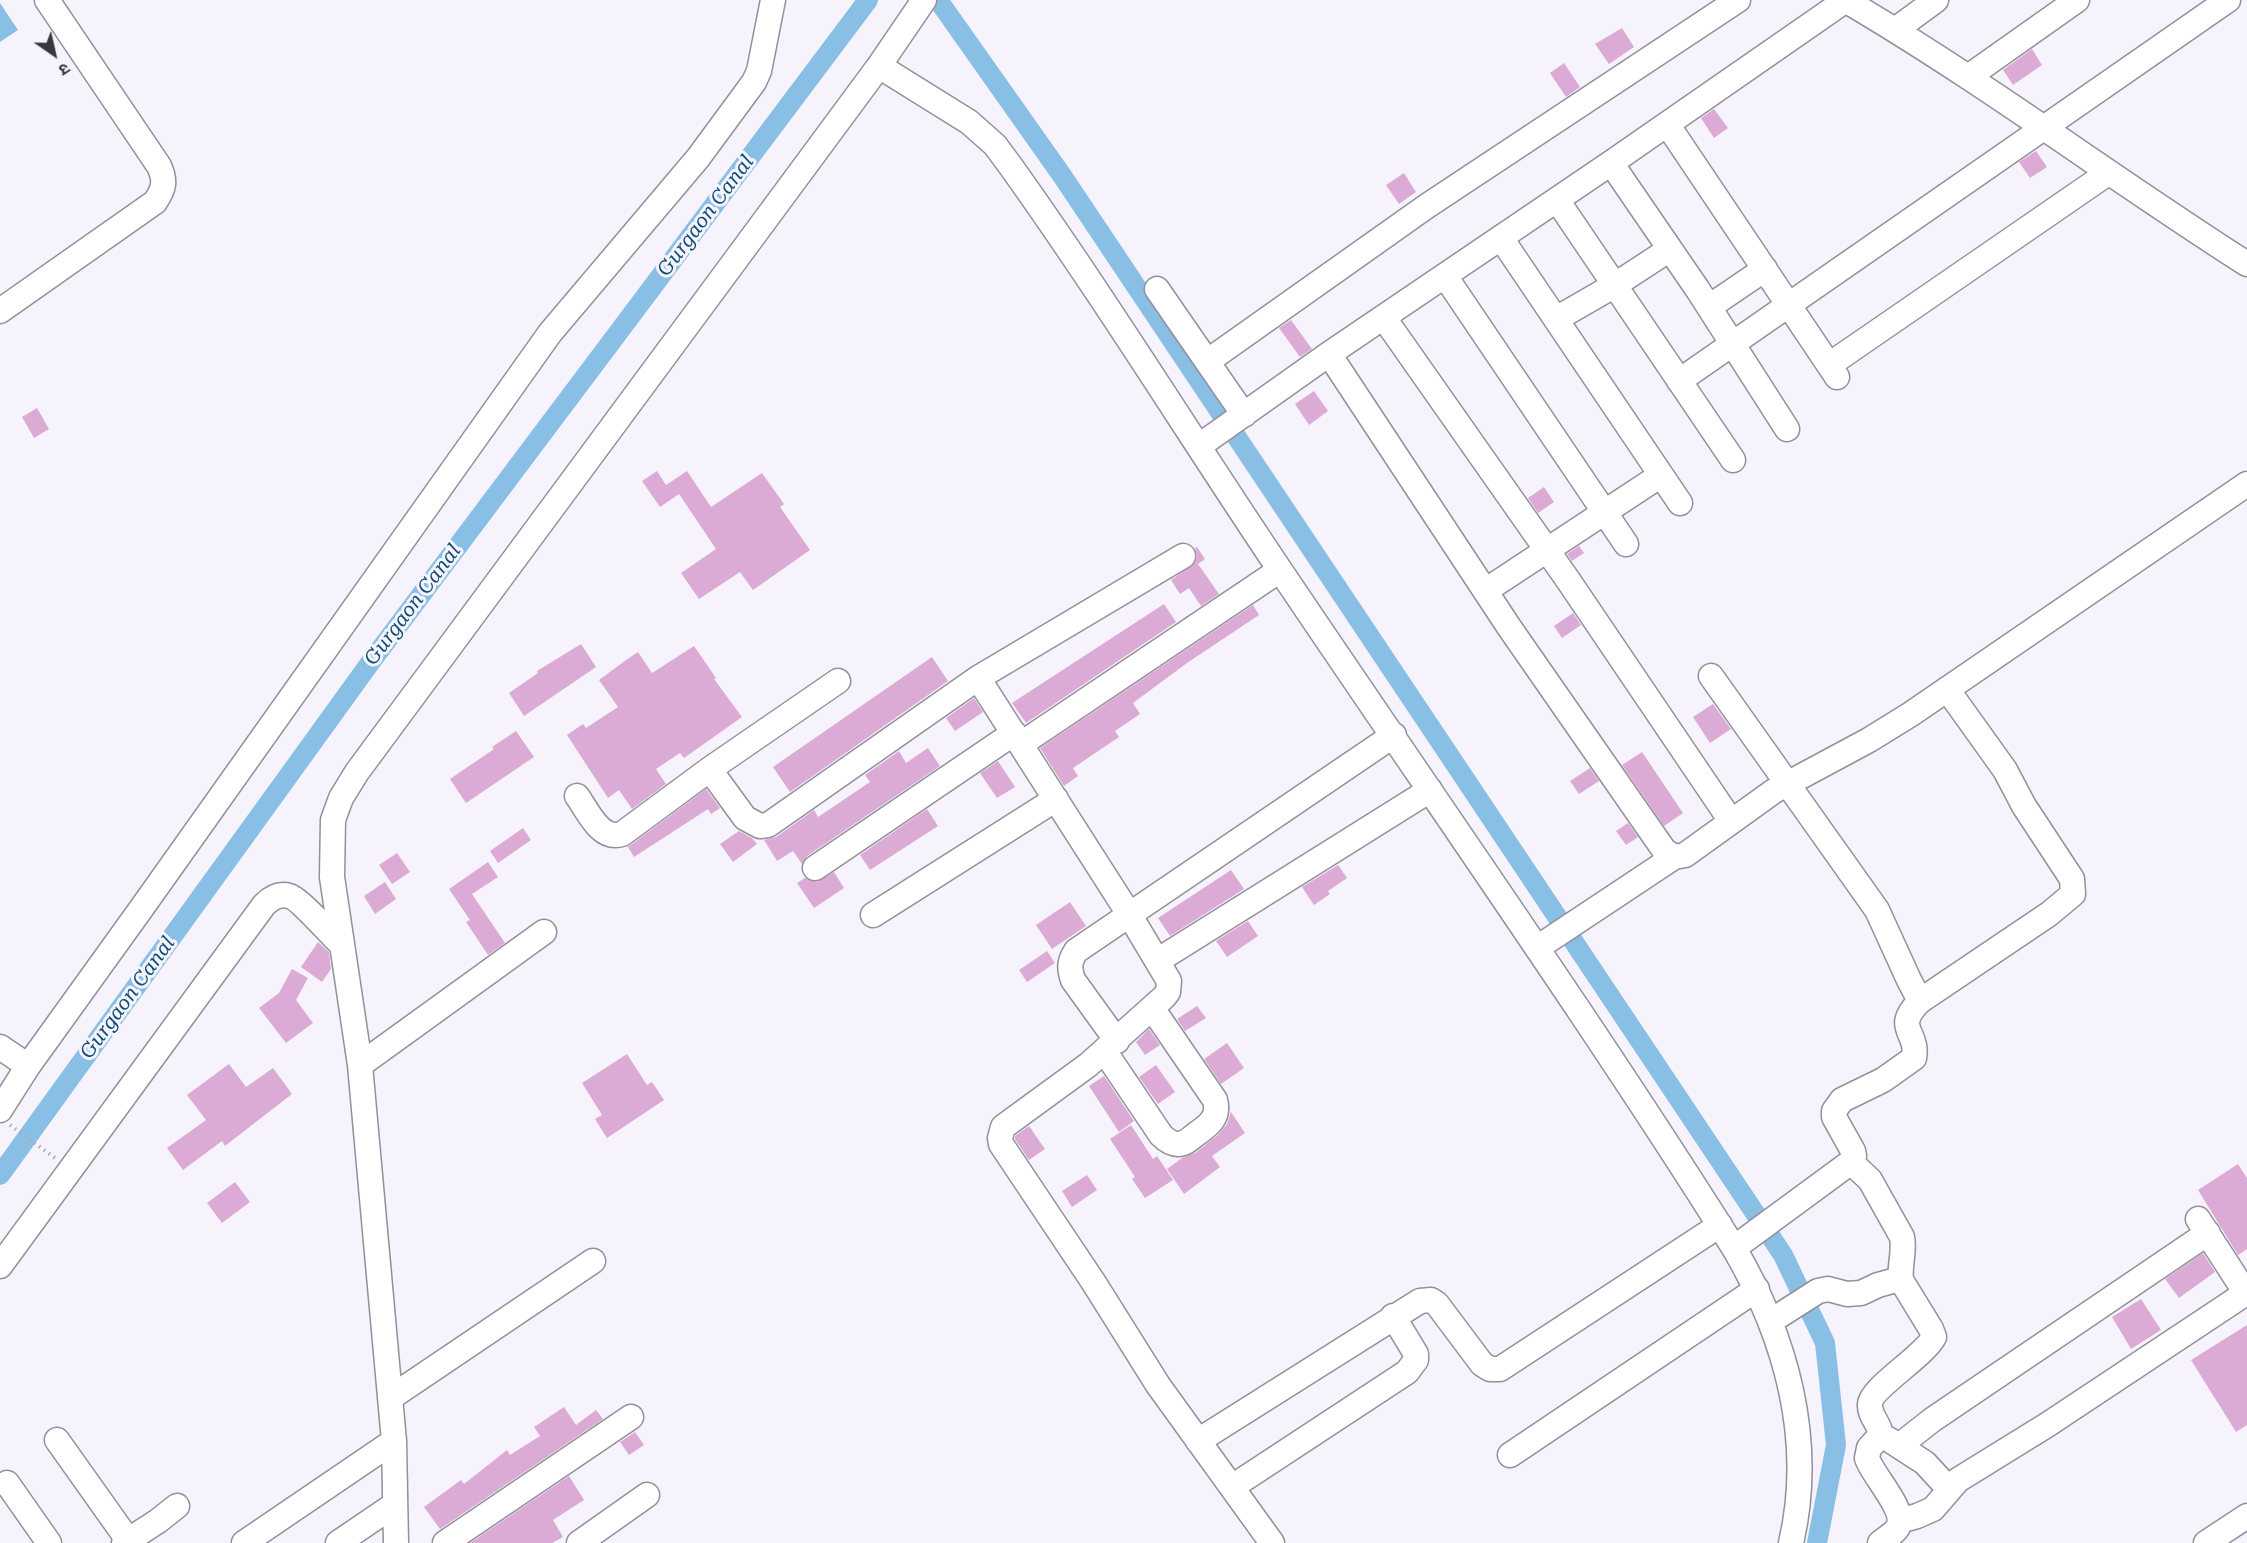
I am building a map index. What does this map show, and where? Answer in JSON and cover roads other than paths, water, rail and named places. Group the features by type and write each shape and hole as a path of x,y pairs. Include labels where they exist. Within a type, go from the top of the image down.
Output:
{"street":[{"path":"0,310 155,202 165,182 159,166 47,0"},
{"path":"4,1117 28,1066 169,871 549,333 698,158 744,97 759,71 773,0"},
{"path":"396,1543 394,1441 360,1065 332,877 333,820 341,798 357,772 879,66 924,0"},
{"path":"1208,361 1427,206 1738,0"},
{"path":"1199,446 1329,354 1611,163 1845,0 1968,77 2247,264"},
{"path":"1895,30 1936,0"},
{"path":"1968,77 2077,0"},
{"path":"1679,381 2228,0"},
{"path":"879,66 954,111 984,133 995,145 1132,341 1280,570 1537,948 1720,1225 1757,1289 1790,1309"},
{"path":"1667,124 1834,372 2108,173"},
{"path":"1611,163 1787,429"},
{"path":"1557,200 1733,460"},
{"path":"1501,238 1680,503"},
{"path":"1556,319 1615,285 1670,249"},
{"path":"1709,308 1765,268"},
{"path":"1445,276 1626,544"},
{"path":"1156,289 1208,361 1232,423"},
{"path":"1384,318 1731,821"},
{"path":"1329,354 1485,591 1664,850 1674,857"},
{"path":"1485,591 1661,475"},
{"path":"1537,948 1674,857 1685,855 1787,783 1869,740 2247,484"},
{"path":"710,770 745,818 760,826 768,825 978,678 1183,556"},
{"path":"815,868 1280,570"},
{"path":"1711,676 1877,910 1920,1001"},
{"path":"978,678 1129,914 1170,986 1164,997 1111,1046 1008,1123 1003,1128 1000,1138 1006,1154 1094,1283 1143,1362 1272,1543"},
{"path":"577,796 602,831 609,836 622,834 838,681"},
{"path":"1734,1248 1851,1162 1854,1156 1853,1151 1834,1117 1834,1111 1842,1101 1884,1080 1914,1058 1916,1051 1907,1016 1920,1001 2068,900 2073,894 2072,879 2024,806 2005,771 1947,689"},
{"path":"1152,1008 1218,1108 1209,1126 1184,1143 1178,1144 1166,1140 1073,980 1069,969 1071,959 1076,951 1129,914 1394,735"},
{"path":"1157,961 1430,790"},
{"path":"873,915 1056,799"},
{"path":"0,1266 264,905 272,898 279,896 288,895 294,898 341,944"},
{"path":"360,1065 544,932"},
{"path":"0,1047 28,1066"},
{"path":"1851,1162 1870,1180 1902,1237 1904,1246 1900,1279 1934,1337 1872,1397 1870,1408 1890,1440 1925,1463 1948,1488"},
{"path":"1198,1440 1420,1300 1431,1300 1444,1311 1482,1364 1490,1369 1500,1369 1720,1225"},
{"path":"1880,1543 1898,1527 1900,1521 1896,1507 1867,1458 1869,1448 1932,1420 2203,1226 2246,1294 2066,1412 1958,1479 1932,1509 1900,1521"},
{"path":"390,1398 593,1261"},
{"path":"1790,1309 1828,1289 1847,1294 1861,1293 1900,1279"},
{"path":"1510,1455 1757,1289"},
{"path":"1790,1309 1790,1385 1798,1434 1800,1480 1797,1516 1791,1543"},
{"path":"1232,1487 1407,1372 1416,1360 1416,1354 1393,1316"},
{"path":"445,1543 631,1417"},
{"path":"57,1440 126,1542 177,1506"},
{"path":"244,1543 394,1441"},
{"path":"7,1483 49,1543"},
{"path":"579,1543 647,1496"},
{"path":"338,1543 394,1505"},
{"path":"2206,1543 2243,1528"}],"water":[{"path":"0,3 18,30 0,42"}],"waterway":[{"name":"Gurgaon Canal","path":"0,1175 370,663 868,0"},
{"path":"938,0 1063,177 1783,1255 1825,1343 1836,1445 1817,1543"}]}
